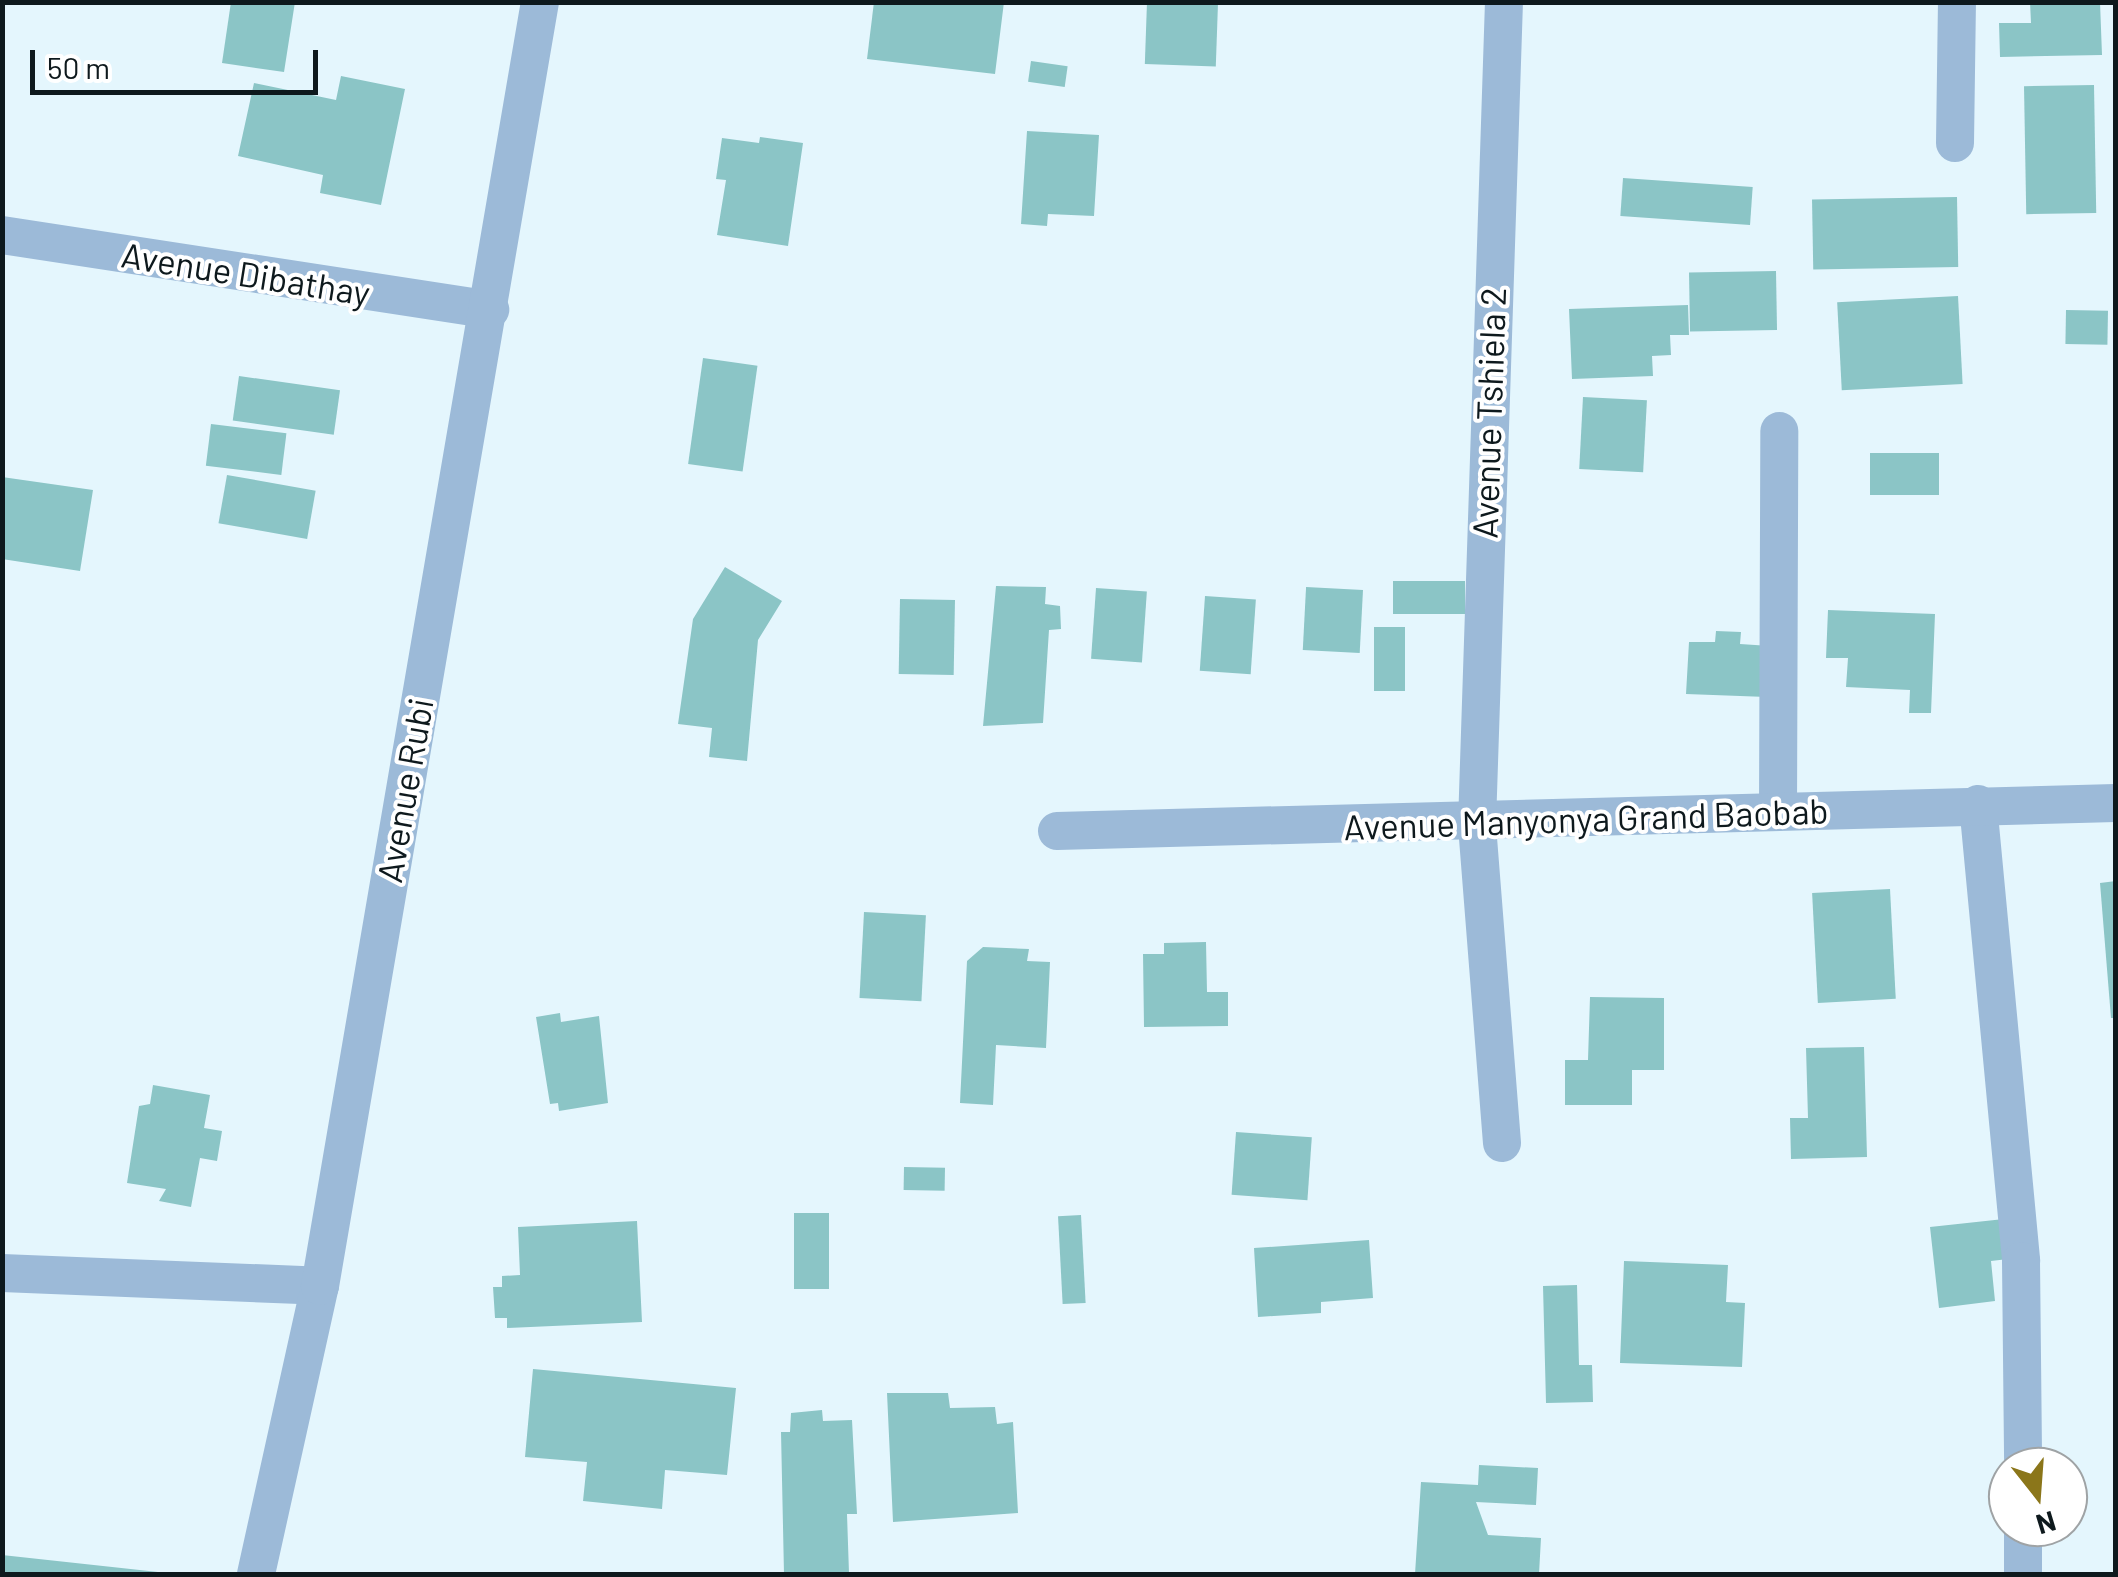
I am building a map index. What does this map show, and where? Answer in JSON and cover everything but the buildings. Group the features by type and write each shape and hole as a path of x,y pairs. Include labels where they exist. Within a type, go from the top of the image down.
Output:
{"street":[{"name":"Avenue Rubi","path":"256,1574 320,1286 540,2"},
{"name":"Avenue Tshiela 2","path":"1502,1143 1477,824 1504,2"},
{"path":"1955,143 1956,2"},
{"name":"Avenue Dibathay","path":"2,236 490,310"},
{"path":"1778,812 1779,431"},
{"name":"Avenue Manyonya Grand Baobab","path":"1058,832 1477,824 1978,804 2116,803"},
{"path":"1978,804 2021,1261 2022,1447"},
{"path":"2,1273 320,1286"},
{"path":"2023,1547 2023,1574"}]}
